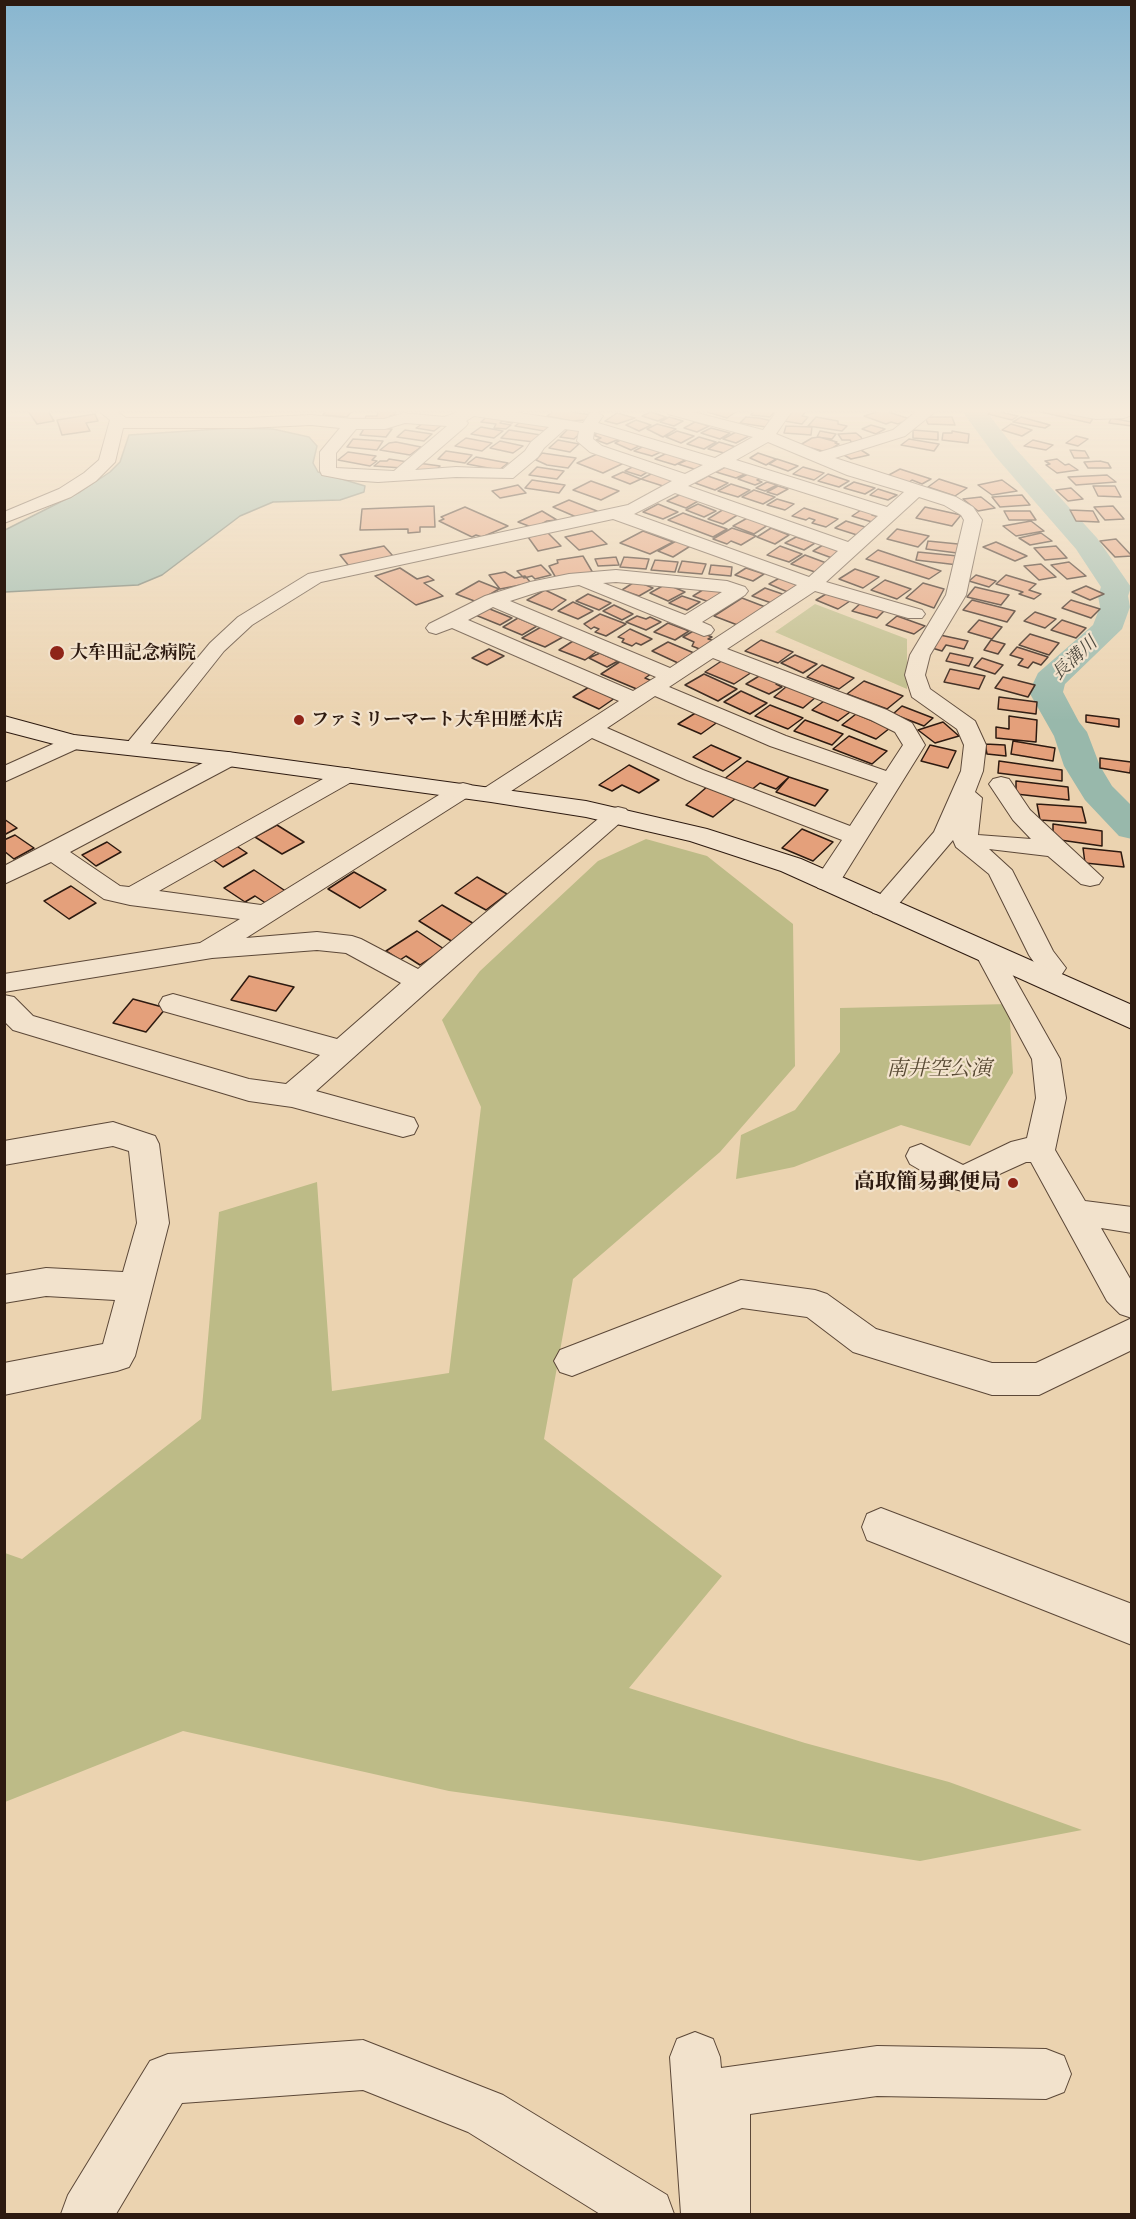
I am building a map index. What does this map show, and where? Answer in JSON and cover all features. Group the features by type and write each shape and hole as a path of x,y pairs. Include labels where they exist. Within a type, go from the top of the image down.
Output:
{"street":[{"path":"135,748 217,647 244,621 315,579 389,561 613,515"},
{"path":"618,515 812,584 915,614"},
{"path":"761,515 851,549"},
{"path":"491,794 812,584 889,515"},
{"path":"965,842 975,745 967,726 921,692 915,675 920,655 956,595 973,520 969,515"},
{"path":"653,688 443,624 492,600 537,586 579,580 616,576 727,587 738,591 686,623"},
{"path":"579,580 686,623 720,645 904,728 914,745 827,882"},
{"path":"492,600 653,688 778,741 891,780"},
{"path":"4,723 73,742 228,759 463,790 618,814 755,852 791,865 1131,1018"},
{"path":"590,729 695,776 856,837"},
{"path":"4,775 73,742"},
{"path":"4,876 228,759"},
{"path":"882,907 945,834 972,771"},
{"path":"130,897 347,775"},
{"path":"1001,784 1021,815 1055,849 1090,878"},
{"path":"207,951 463,790"},
{"path":"292,1096 420,982 618,814"},
{"path":"965,842 997,842 1055,849"},
{"path":"965,842 999,870 1042,955 1052,968"},
{"path":"52,851 113,893 266,914"},
{"path":"4,983 207,951 317,941 352,945 420,982"},
{"path":"989,955 1046,1059 1051,1098 1040,1150 1119,1291 1131,1304"},
{"path":"4,1004 23,1023 249,1090 292,1096 403,1125"},
{"path":"173,1004 342,1051"},
{"path":"4,1153 113,1134 144,1144 153,1223 117,1356 4,1379"},
{"path":"921,1156 962,1179 1022,1150 1040,1150"},
{"path":"1075,1212 1131,1220"},
{"path":"4,1289 46,1282 135,1287"},
{"path":"572,1361 741,1294 815,1305 865,1341 992,1379 1039,1379 1131,1333"},
{"path":"881,1527 1131,1625"},
{"path":"695,2057 706,2214"},
{"path":"87,2214 168,2079 363,2065 485,2113 648,2214"},
{"path":"723,2214 725,2092 877,2070 1046,2074"}],"green space":[{"path":"815,604 907,639 907,689 775,632"},
{"path":"646,839 707,856 793,924 795,1066 720,1152 573,1279 544,1439 722,1576 629,1688 805,1743 949,1782 1082,1830 920,1861 449,1791 183,1731 5,1802 5,1553 22,1559 201,1419 219,1212 317,1182 332,1391 449,1373 481,1107 442,1020 480,971 598,861"},
{"name":"南井空公演","path":"1009,1004 1013,1073 970,1146 901,1125 794,1167 736,1179 741,1135 795,1110 840,1052 840,1008"}],"shaded area":[{"path":"35,515 243,515 162,575 138,585 5,592 5,530"}],"building":[{"path":"361,515 434,515 435,527 420,527 420,532 408,533 408,529 360,530"},
{"path":"447,515 482,515 508,526 482,537 476,535 472,537 439,521 444,519 441,517"},
{"path":"534,515 548,515 557,520 547,521 534,528 518,522"},
{"path":"571,515 590,515 581,519"},
{"path":"650,515 673,515 663,519"},
{"path":"680,515 687,515 727,529 713,537 668,520"},
{"path":"715,515 738,515 723,524 708,519"},
{"path":"824,515 838,519 826,527 812,523 815,520 809,518 806,520 792,516"},
{"path":"873,515 879,517 872,522 852,516"},
{"path":"919,515 961,515 952,526 916,518"},
{"path":"1006,515 1032,515 1036,520 1009,520"},
{"path":"1072,515 1095,515 1099,522 1076,521"},
{"path":"1100,515 1120,515 1124,519 1105,520"},
{"path":"751,516 768,525 754,534 733,526"},
{"path":"846,521 868,528 857,535 835,528"},
{"path":"1031,521 1044,531 1016,536 1003,526"},
{"path":"732,528 756,536 741,545 731,541 727,544 713,539"},
{"path":"771,528 789,535 775,544 757,537"},
{"path":"897,529 929,536 918,547 887,539"},
{"path":"592,531 607,544 579,550 565,537"},
{"path":"643,531 673,542 650,554 620,543"},
{"path":"548,533 561,546 538,551 528,537"},
{"path":"1041,533 1052,541 1030,545 1019,538"},
{"path":"796,537 815,543 804,550 785,543"},
{"path":"1116,539 1132,556 1115,557 1100,541"},
{"path":"678,540 692,545 673,557 658,551"},
{"path":"928,541 958,544 957,553 926,549"},
{"path":"828,542 847,549 832,558 813,551"},
{"path":"996,542 1027,556 1015,561 983,547"},
{"path":"384,546 393,556 349,566 340,555"},
{"path":"780,546 802,554 789,562 767,555"},
{"path":"1056,546 1067,558 1045,560 1034,548"},
{"path":"878,550 941,571 929,579 866,559"},
{"path":"918,552 958,556 958,565 916,560"},
{"path":"805,555 829,564 815,572 791,564"},
{"path":"583,556 593,573 556,578 549,566 558,563 557,560"},
{"path":"616,557 619,565 598,566 595,559"},
{"path":"624,557 649,559 646,569 620,567"},
{"path":"655,560 678,562 675,572 651,570"},
{"path":"682,561 706,564 702,574 678,572"},
{"path":"1069,562 1086,576 1067,579 1051,565"},
{"path":"1041,564 1056,577 1039,580 1024,566"},
{"path":"541,565 551,575 535,579 532,576 524,578 517,571"},
{"path":"711,565 732,567 731,576 709,574"},
{"path":"400,568 417,579 428,576 434,580 424,583 443,596 416,605 375,576"},
{"path":"746,568 764,574 753,581 735,575"},
{"path":"855,569 879,577 863,588 839,579"},
{"path":"505,572 515,578 525,576 531,583 500,589 489,575"},
{"path":"976,575 996,581 989,587 969,581"},
{"path":"1006,575 1036,584 1029,590 1041,594 1034,599 1019,594 1023,592 996,584"},
{"path":"783,576 804,585 790,593 769,584"},
{"path":"885,580 911,589 897,599 871,590"},
{"path":"479,581 499,589 477,602 456,594"},
{"path":"636,581 653,588 639,596 622,590"},
{"path":"923,583 944,589 934,608 906,598"},
{"path":"666,584 685,592 668,601 650,593"},
{"path":"709,586 725,592 709,602 693,596"},
{"path":"1086,586 1104,594 1090,600 1072,592"},
{"path":"975,587 1009,595 1001,605 967,597"},
{"path":"765,588 788,596 774,604 752,596"},
{"path":"545,590 566,600 552,610 527,600"},
{"path":"831,591 853,599 838,609 816,600"},
{"path":"588,594 611,603 599,610 576,601"},
{"path":"682,596 700,602 687,610 669,603"},
{"path":"742,598 768,608 740,626 714,616"},
{"path":"972,600 1015,611 1007,622 963,610"},
{"path":"1071,600 1100,609 1091,618 1062,608"},
{"path":"573,602 593,611 578,619 558,611"},
{"path":"862,602 886,609 877,618 852,611"},
{"path":"614,605 633,614 622,620 603,611"},
{"path":"485,607 512,618 500,625 473,614"},
{"path":"1035,612 1056,619 1045,628 1024,621"},
{"path":"600,614 626,624 606,636 595,632 599,629 594,627 591,629 584,624"},
{"path":"637,616 646,619 650,617 661,622 646,630 626,622"},
{"path":"897,616 925,626 914,634 886,625"},
{"path":"518,618 537,626 522,635 503,627"},
{"path":"979,620 1002,627 992,639 968,632"},
{"path":"1062,620 1086,628 1076,638 1051,630"},
{"path":"668,623 689,631 675,640 654,632"},
{"path":"541,627 563,637 545,647 522,638"},
{"path":"630,629 652,639 641,645 636,643 632,646 622,642 624,639 618,637"},
{"path":"695,630 712,637 708,639 715,641 702,650 692,646 694,642 683,637"},
{"path":"1030,634 1059,643 1049,655 1019,645"},
{"path":"940,635 968,641 964,649 946,645 942,651 932,648"},
{"path":"761,640 793,652 778,663 745,651"},
{"path":"991,640 1005,644 998,654 984,650"},
{"path":"573,641 599,650 585,660 559,650"},
{"path":"668,642 694,653 678,663 652,651"},
{"path":"1017,647 1048,657 1041,665 1033,662 1028,668 1018,665 1023,659 1010,655"},
{"path":"489,649 504,656 487,665 472,658"},
{"path":"600,653 618,661 607,667 589,658"},
{"path":"950,653 973,658 969,666 946,661"},
{"path":"795,655 817,664 803,673 781,663"},
{"path":"726,658 755,670 734,684 705,672"},
{"path":"982,658 1003,665 995,674 974,667"},
{"path":"621,661 651,674 645,678 652,681 639,690 601,674"},
{"path":"822,665 854,678 839,689 807,677"},
{"path":"950,669 985,676 979,689 944,682"},
{"path":"764,673 782,681 776,684 782,687 769,694 746,684"},
{"path":"704,674 737,689 718,701 685,685"},
{"path":"1003,677 1035,685 1028,697 995,688"},
{"path":"864,681 903,696 887,709 847,694"},
{"path":"787,686 816,697 803,708 774,697"},
{"path":"589,687 615,698 599,709 573,697"},
{"path":"741,691 767,703 750,714 724,702"},
{"path":"999,697 1037,702 1036,714 998,709"},
{"path":"824,701 850,712 838,721 812,710"},
{"path":"770,705 803,718 788,729 755,716"},
{"path":"902,706 933,718 924,726 893,714"},
{"path":"697,712 719,721 701,734 678,724"},
{"path":"856,714 890,728 876,739 842,725"},
{"path":"1086,715 1119,719 1119,727 1086,722"},
{"path":"1009,716 1037,720 1036,742 996,738 996,727 1009,729"},
{"path":"805,720 843,734 832,745 794,731"},
{"path":"943,722 959,736 935,743 918,730"},
{"path":"849,736 887,751 872,764 833,749"},
{"path":"1013,741 1055,748 1053,761 1011,754"},
{"path":"985,744 1005,745 1006,756 987,754"},
{"path":"711,745 741,758 723,771 693,757"},
{"path":"930,745 956,751 948,768 921,761"},
{"path":"1100,758 1131,762 1130,773 1100,768"},
{"path":"747,761 789,777 776,789 760,783 750,791 723,780"},
{"path":"999,761 1062,770 1062,781 998,773"},
{"path":"629,765 659,780 639,793 622,785 612,791 599,785"},
{"path":"789,777 828,790 815,806 776,792"},
{"path":"1016,781 1068,787 1069,800 1016,794"},
{"path":"708,786 736,798 713,817 686,805"},
{"path":"1037,804 1082,807 1086,823 1040,820"},
{"path":"4,819 17,828 4,835"},
{"path":"1053,824 1102,831 1102,846 1053,839"},
{"path":"277,825 304,842 282,854 255,837"},
{"path":"802,829 833,842 813,861 782,848"},
{"path":"15,835 34,848 14,859 4,851 4,840"},
{"path":"107,842 121,852 96,866 82,855"},
{"path":"235,845 247,853 223,867 211,858"},
{"path":"1083,848 1121,852 1124,867 1085,863"},
{"path":"254,870 287,892 267,904 255,896 245,902 224,888"},
{"path":"354,872 386,890 360,908 328,889"},
{"path":"477,877 507,894 486,910 455,893"},
{"path":"71,886 96,903 69,919 44,901"},
{"path":"442,905 476,925 453,942 419,921"},
{"path":"417,931 444,949 420,965 406,956 400,960 386,951"},
{"path":"249,976 294,987 276,1011 231,1000"},
{"path":"133,999 166,1008 146,1032 113,1023"}],"waterway":[{"name":"長溝川","path":"1061,515 1087,544 1116,587 1113,596 1115,607 1107,629 1050,680 1046,692 1065,728 1070,732 1082,766 1098,792 1132,828"}],"place":[{"name":"大牟田記念病院","path":"57,653"},
{"name":"ファミリーマート大牟田歴木店","path":"299,720"},
{"name":"高取簡易郵便局","path":"1013,1183"}]}
